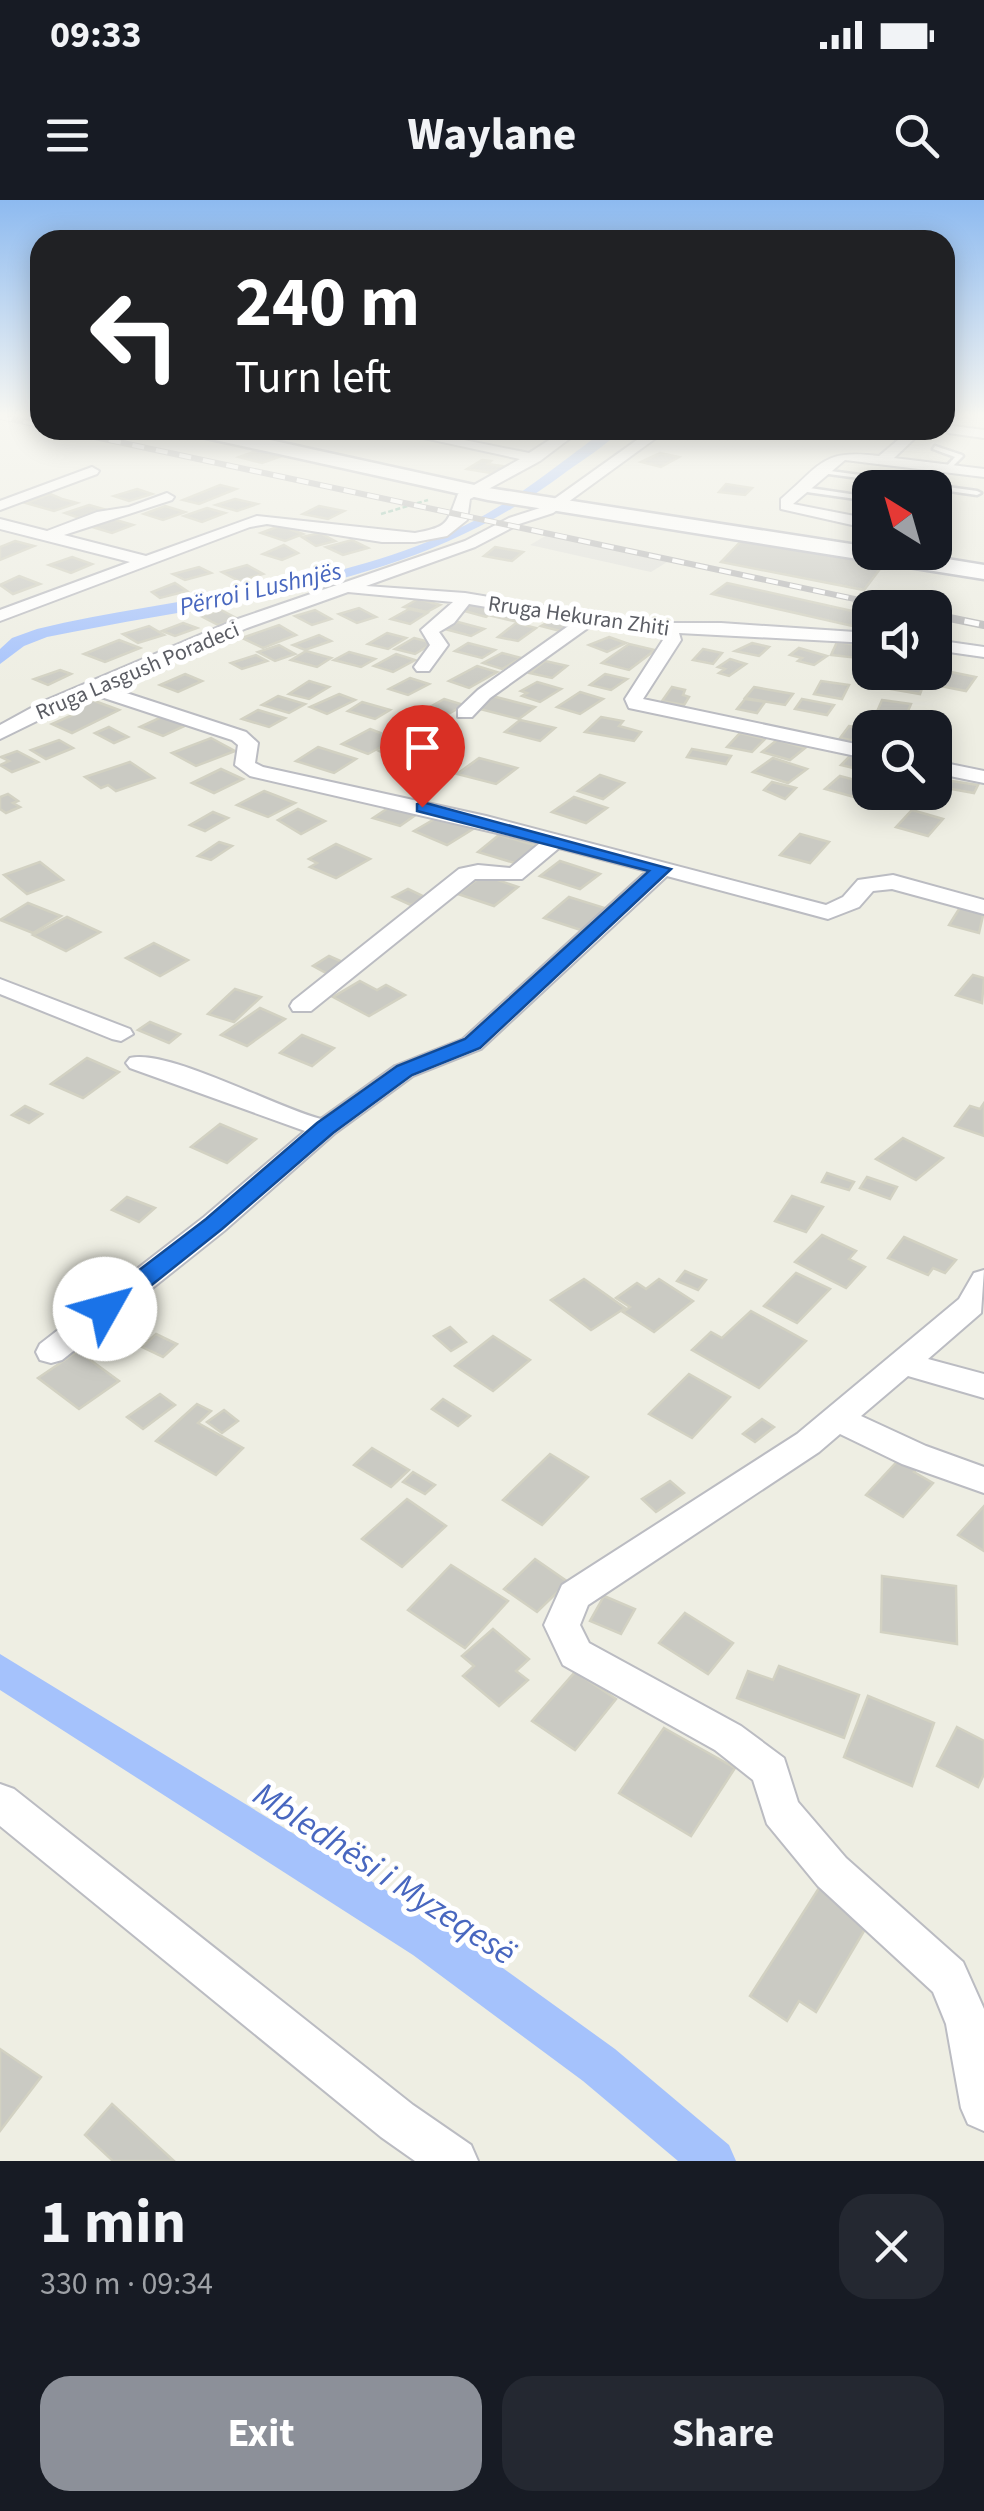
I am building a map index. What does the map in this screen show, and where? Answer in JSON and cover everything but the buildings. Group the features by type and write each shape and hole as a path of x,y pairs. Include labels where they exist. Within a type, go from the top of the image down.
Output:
{"main road":[{"path":"561,506 984,572"}],"street":[{"path":"49,536 107,513 145,506"},
{"path":"0,616 258,521 335,528 384,540 428,536 460,519 464,506"},
{"name":"Rruga Lasgush Poradeci","path":"0,733 32,714 242,624 470,544 548,506"},
{"path":"786,506 852,520"},
{"path":"0,524 147,561"},
{"path":"843,550 852,545"},
{"name":"Rruga Hekuran Zhiti","path":"349,587 376,593 465,598 670,629 721,628 852,637"},
{"path":"423,667 439,646 430,630 448,618 465,598"},
{"path":"464,713 592,617"},
{"path":"670,629 672,640 634,699 636,704 852,749"},
{"path":"952,648 984,652"},
{"path":"92,688 239,736 248,744 245,765 257,772 554,840 828,912 838,911 866,885 878,882 892,882 984,906"},
{"path":"952,770 984,777"},
{"path":"302,1006 467,874 481,869 509,875 519,873 554,840"},
{"path":"51,1352 214,1224 325,1128 404,1071 472,1044 662,869"},
{"path":"0,986 120,1034"},
{"path":"139,1062 183,1072 271,1113 325,1128"},
{"path":"984,1280 970,1306 808,1444 576,1595 561,1615 561,1636 576,1654 728,1738 770,1770 780,1812 832,1872 948,1977 968,2023 984,2108"},
{"path":"903,1363 984,1386"},
{"path":"837,1419 914,1455 984,1480"},
{"path":"0,1802 398,2122 456,2161"}],"path":[{"path":"335,528 419,506"}],"shaded area":[{"path":"547,535 667,562 651,572 530,545"}],"waterway":[{"name":"Përroi i Lushnjës","path":"0,659 18,642 43,633 359,570 457,535 510,506"},
{"name":"Mbledhësi i Myzeqesë","path":"0,1670 428,1940 599,2065 713,2161"}],"railway":[{"path":"416,506 852,598"},
{"path":"952,618 984,625"}],"route":[{"path":"105,1309 214,1224 325,1128 404,1071 472,1044 662,869 422,807"}]}
